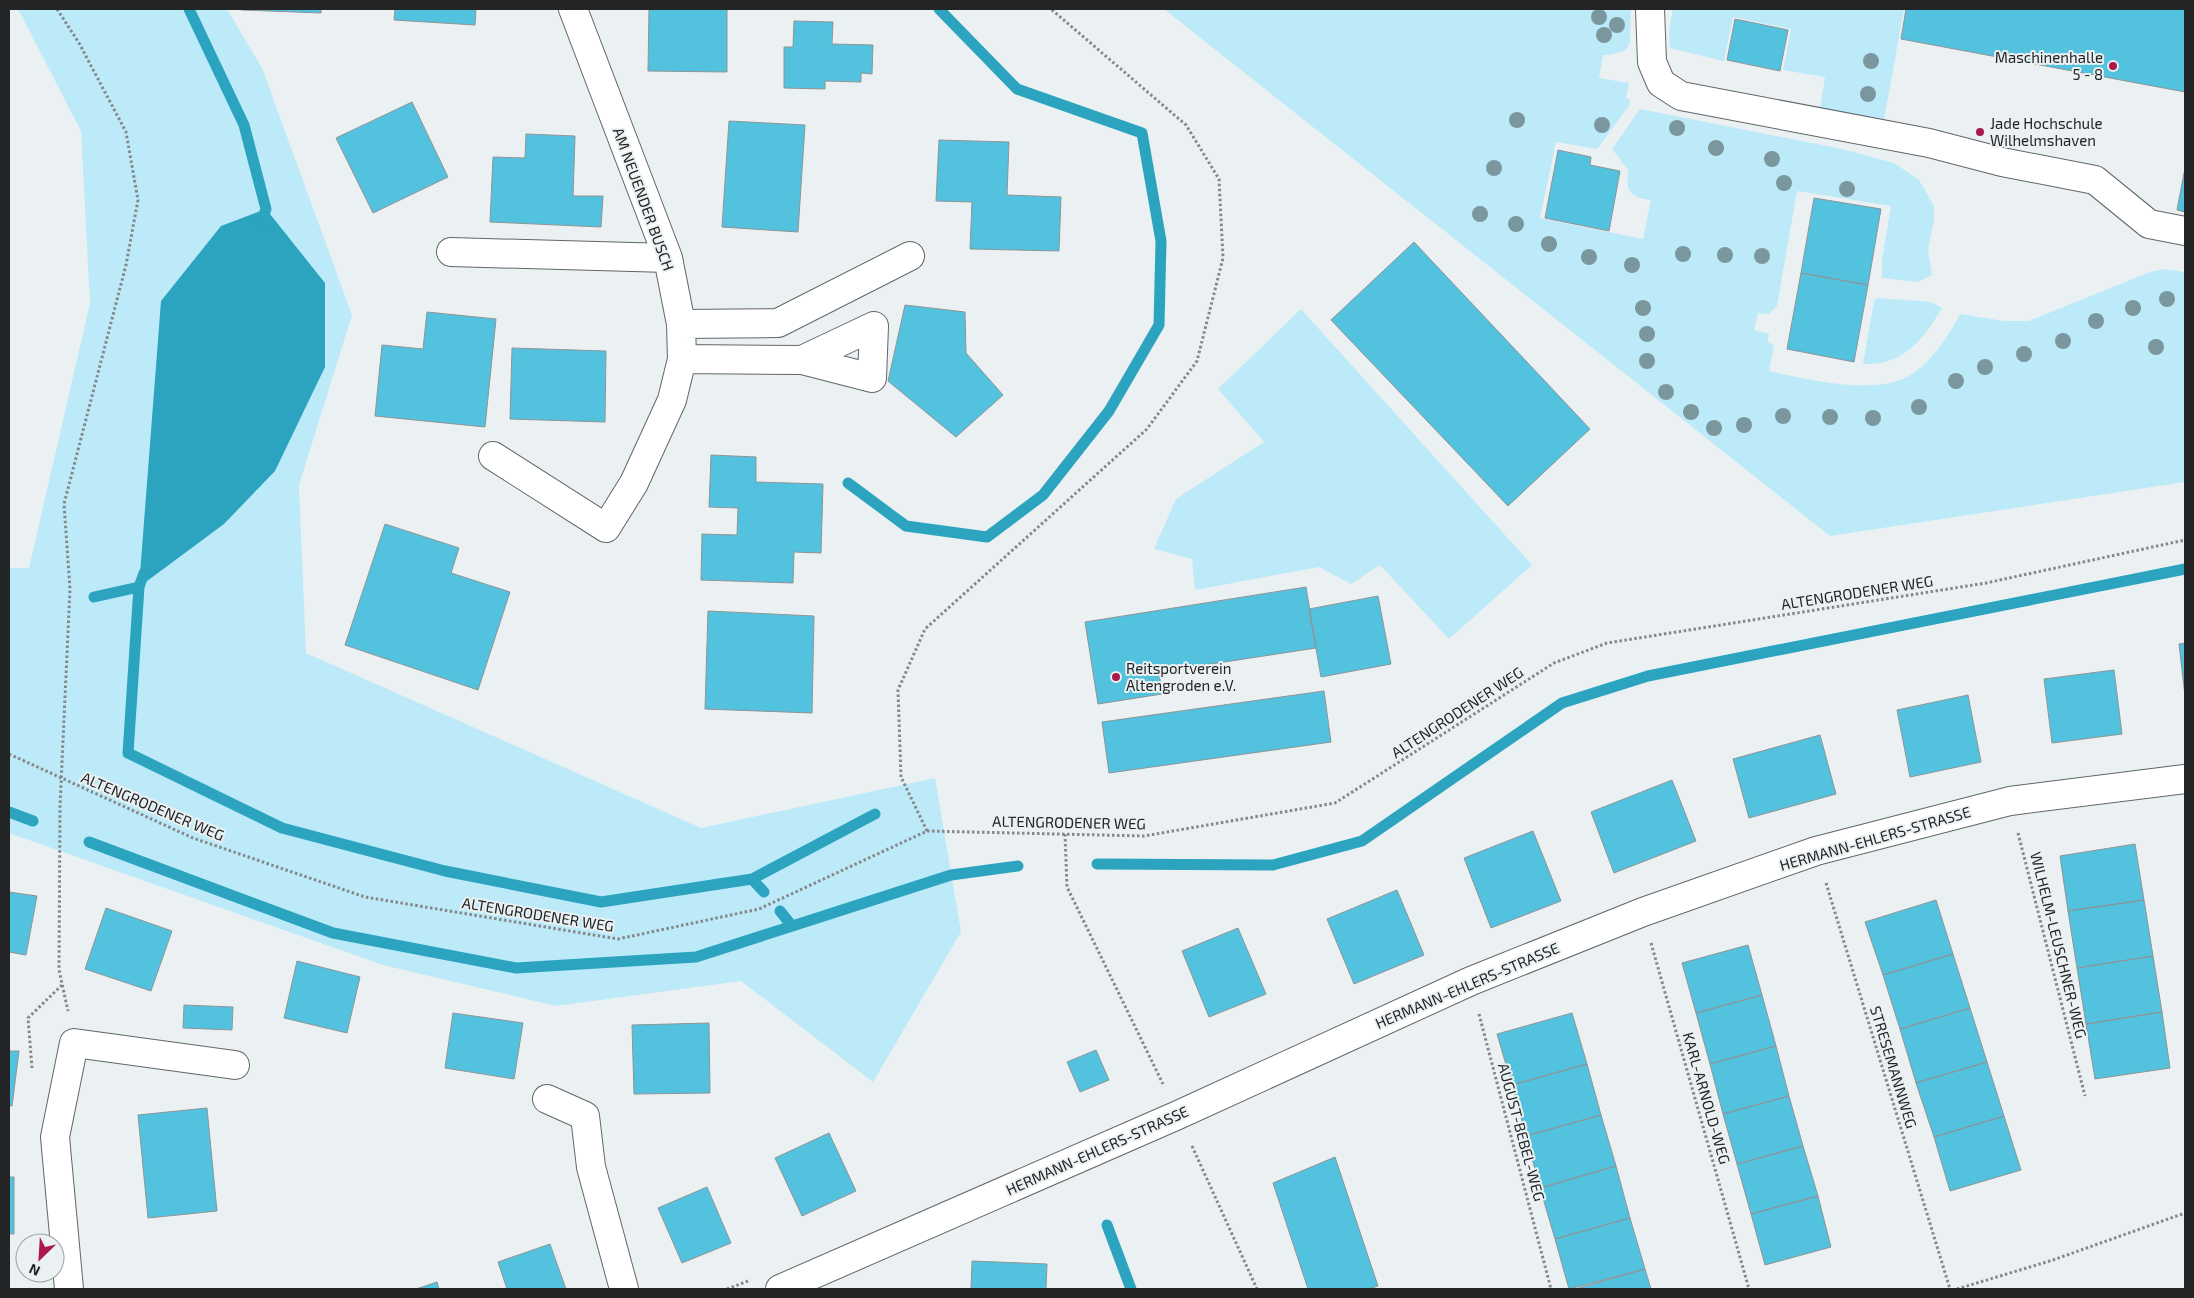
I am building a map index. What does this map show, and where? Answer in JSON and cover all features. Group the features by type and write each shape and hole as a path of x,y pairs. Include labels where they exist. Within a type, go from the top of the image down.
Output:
{"street":[{"name":"AM NEUENDER BUSCH","path":"493,456 606,528 634,483 672,400 682,359 681,324 668,258 573,9"},
{"path":"1650,9 1652,62 1661,83 1681,96 1929,144 2002,162 2095,180 2149,224 2185,231"},
{"path":"451,252 668,258"},
{"path":"681,324 778,323 910,256"},
{"path":"682,359 802,360"},
{"name":"HERMANN-EHLERS-STRASSE","path":"780,1289 1178,1115 1471,981 1643,912 1816,851 2010,801 2185,779"},
{"path":"69,1289 55,1137 74,1043 235,1065"},
{"path":"547,1100 585,1116 591,1167 624,1289"}],"path":[{"path":"57,9 79,43 126,132 138,200 126,265 64,504 70,590 63,780 60,806 59,970 74,1043"},
{"path":"927,831 901,777 898,690 925,630 1147,429 1197,361 1223,258 1218,179 1186,124 1051,9"},
{"name":"ALTENGRODENER WEG","path":"9,754 193,838 365,897 618,939 759,909 927,831 1144,836 1335,803 1554,663 1607,643 1986,583 2185,540"},
{"name":"WILHELM-LEUSCHNER-WEG","path":"2010,801 2085,1096"},
{"path":"1065,834 1067,887 1178,1115 1256,1289"},
{"name":"STRESEMANNWEG","path":"1816,851 1950,1289"},
{"name":"KARL-ARNOLD-WEG","path":"1643,912 1749,1289"},
{"path":"1642,946 1660,940"},
{"path":"1470,1017 1487,1009"},
{"name":"AUGUST-BEBEL-WEG","path":"1479,1013 1551,1289"},
{"path":"1957,1289 2053,1260 2185,1212"}],"shaded area":[{"path":"18,9 227,9 262,68 352,315 299,485 306,653 701,828 935,778 961,932 873,1082 741,981 556,1006 383,965 9,833 9,568 29,568 90,303 81,131"},
{"path":"1164,9 1631,9 1630,42 1626,50 1603,55 1599,78 1629,83 1626,98 1630,100 1629,106 1597,149 1556,142 1540,218 1643,239 1651,200 1640,198 1631,193 1627,184 1628,170 1612,149 1640,109 1842,149 1894,163 1919,180 1934,206 1934,219 1928,250 1932,275 1918,282 1882,278 1882,260 1891,206 1797,191 1777,306 1769,314 1758,313 1754,330 1769,334 1768,342 1774,345 1769,371 1840,384 1877,385 1894,382 1909,376 1932,357 1960,314 2004,321 2029,321 2150,272 2164,269 2185,272 2185,482 1830,536"},
{"path":"1673,9 1904,9 1884,120 1820,109 1825,77 1783,70 1791,29 1733,17 1724,61 1670,48 1669,31"},
{"path":"1878,298 1931,302 1942,308 1927,331 1901,356 1890,361 1863,364 1874,301"},
{"path":"1301,309 1532,565 1449,639 1380,565 1351,584 1319,567 1195,590 1192,559 1154,549 1176,499 1264,442 1218,389"}],"water":[{"path":"266,209 325,283 325,367 275,471 224,524 139,587 161,301 221,226"}],"building":[{"path":"321,9 321,13 241,10"},
{"path":"395,9 476,9 475,25 394,20"},
{"path":"649,9 727,9 727,72 648,71"},
{"name":"Maschinenhalle 5 - 8","path":"1906,9 2185,9 2185,92 1901,39"},
{"path":"1735,19 1788,30 1780,71 1727,60"},
{"path":"794,21 833,22 832,44 873,45 872,74 861,73 861,82 825,81 825,89 784,88 784,47 793,47"},
{"path":"412,102 448,177 373,213 336,138"},
{"path":"729,121 805,125 798,232 722,227"},
{"path":"526,134 575,136 573,196 603,196 601,227 490,222 493,157 525,158"},
{"path":"939,140 1009,142 1007,195 1061,197 1059,251 970,249 972,202 936,201"},
{"path":"1558,150 1591,157 1590,165 1620,171 1609,231 1545,218"},
{"path":"2185,168 2185,212 2177,210"},
{"path":"1814,198 1881,209 1868,285 1801,273"},
{"path":"1414,242 1590,429 1508,506 1331,320"},
{"path":"1801,273 1868,285 1854,362 1787,349"},
{"path":"905,305 965,312 966,353 1003,395 956,437 888,381"},
{"path":"427,312 496,319 485,427 375,416 382,345 423,349"},
{"path":"512,348 606,351 605,422 510,419"},
{"path":"711,455 756,457 756,482 823,484 821,553 794,552 793,583 701,580 702,534 737,535 738,508 709,507"},
{"path":"385,524 459,548 451,573 510,592 478,690 345,645"},
{"path":"1306,587 1316,648 1159,672 1162,694 1098,704 1085,622"},
{"path":"1378,596 1391,664 1321,677 1309,609"},
{"path":"708,611 814,616 812,713 705,709"},
{"path":"2185,643 2185,696 2179,644"},
{"path":"2114,670 2122,734 2052,743 2044,679"},
{"path":"1324,691 1331,742 1109,773 1102,722"},
{"path":"1968,695 1981,762 1910,777 1897,710"},
{"path":"1820,735 1836,794 1749,818 1733,759"},
{"path":"1672,780 1696,841 1614,873 1591,812"},
{"path":"1533,831 1561,901 1491,928 1464,858"},
{"path":"2135,844 2144,900 2068,911 2060,856"},
{"path":"1397,890 1424,955 1354,984 1327,919"},
{"path":"9,892 37,896 26,955 9,952"},
{"path":"1936,900 1953,954 1883,975 1865,922"},
{"path":"2144,900 2153,956 2077,968 2068,911"},
{"path":"106,908 172,931 151,991 85,969"},
{"path":"1238,928 1266,994 1209,1017 1182,951"},
{"path":"1748,945 1762,995 1696,1013 1682,963"},
{"path":"1953,954 1970,1008 1900,1029 1883,975"},
{"path":"2153,956 2162,1012 2086,1024 2077,968"},
{"path":"297,961 360,977 347,1033 284,1018"},
{"path":"1762,995 1776,1046 1710,1064 1696,1013"},
{"path":"184,1005 233,1007 232,1030 183,1028"},
{"path":"1970,1008 1987,1062 1916,1083 1900,1029"},
{"path":"2162,1012 2170,1068 2095,1079 2086,1024"},
{"path":"453,1013 523,1023 514,1079 445,1068"},
{"path":"1572,1013 1587,1064 1512,1085 1497,1034"},
{"path":"709,1023 710,1093 634,1094 632,1025"},
{"path":"1776,1046 1789,1096 1723,1114 1710,1064"},
{"path":"1096,1050 1109,1080 1080,1092 1067,1062"},
{"path":"9,1051 19,1051 12,1106 9,1106"},
{"path":"1987,1062 2004,1116 1934,1137 1916,1083"},
{"path":"1587,1064 1601,1115 1526,1136 1512,1085"},
{"path":"1789,1096 1803,1146 1737,1164 1723,1114"},
{"path":"207,1108 217,1211 148,1218 138,1115"},
{"path":"1601,1115 1616,1166 1540,1188 1526,1136"},
{"path":"2004,1116 2021,1170 1950,1191 1934,1137"},
{"path":"829,1133 856,1191 802,1216 775,1158"},
{"path":"1803,1146 1818,1196 1751,1214 1737,1164"},
{"path":"1335,1157 1378,1286 1369,1289 1308,1289 1273,1183"},
{"path":"1616,1166 1630,1218 1555,1239 1540,1188"},
{"path":"9,1177 14,1177 14,1234 9,1234"},
{"path":"707,1187 731,1243 682,1263 658,1208"},
{"path":"1818,1196 1831,1247 1765,1265 1751,1214"},
{"path":"1630,1218 1645,1269 1569,1289 1555,1239"},
{"path":"550,1244 566,1289 507,1289 498,1262"},
{"path":"972,1261 1047,1264 1046,1289 971,1289"},
{"path":"1645,1269 1651,1289 1575,1289"},
{"path":"437,1282 439,1289 416,1289"}],"waterway":[{"path":"189,9 244,125 266,209 261,223"},
{"path":"848,483 906,526 987,537 1043,495 1109,411 1159,325 1161,241 1142,133 1017,89 939,9"},
{"path":"1097,864 1273,865 1362,841 1562,703 1648,676 2185,569"},
{"path":"144,573 139,587 128,753 282,828 445,871 601,902 752,879 764,892"},
{"path":"94,597 139,587"},
{"path":"9,812 33,821"},
{"path":"752,879 875,814"},
{"path":"89,842 333,933 516,968 696,957 951,875 1018,866"},
{"path":"780,911 792,926"},
{"path":"1107,1225 1131,1289"}],"place":[{"name":"Maschinenhalle 5 - 8","path":"2113,66"},
{"name":"Jade Hochschule Wilhelmshaven","path":"1980,132"},
{"name":"Reitsportverein Altengroden e.V.","path":"1116,677"}]}
